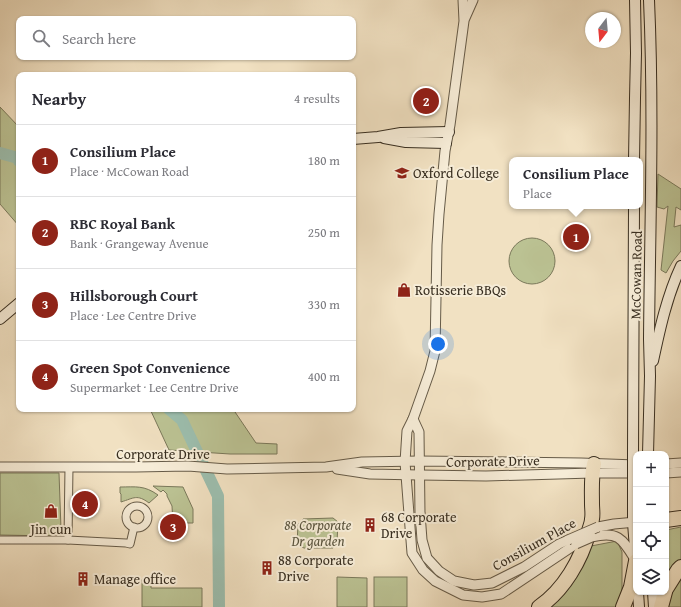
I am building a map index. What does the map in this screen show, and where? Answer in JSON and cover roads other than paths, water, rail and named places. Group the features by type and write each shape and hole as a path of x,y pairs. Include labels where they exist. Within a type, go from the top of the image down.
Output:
{"highway":[{"path":"539,607 560,588 572,571 585,545 592,520 591,482 593,468"},
{"path":"669,520 681,518"},
{"path":"669,584 681,567"},
{"path":"623,607 631,587 633,577"},
{"path":"661,607 664,595"}],"main road":[{"path":"634,157 636,53 635,0"},
{"name":"McCowan Road","path":"648,451 650,376 649,339 652,53 650,0"},
{"path":"356,139 378,138 401,133 449,132"},
{"path":"378,138 406,142 446,143"},
{"name":"McCowan Road","path":"633,487 634,209"},
{"path":"650,376 668,300 674,280 681,266"},
{"path":"0,319 16,305"},
{"path":"638,595 639,607"},
{"path":"653,595 654,607"}],"street":[{"path":"463,0 464,21"},
{"path":"464,21 473,0"},
{"name":"Consilium Place","path":"464,21 449,132 446,143 439,214 437,245 436,351 413,419 406,431 405,462 412,553 423,570 435,581 463,596 482,597 501,594 572,542 598,527 614,524 633,523"},
{"name":"Consilium Place","path":"413,419 419,432 420,513 422,540 427,558 439,571 454,581 474,585 492,583 524,567 559,544 603,534 613,535 622,540 635,559"},
{"name":"Corporate Drive","path":"0,467 326,467 362,462 419,461 506,462 593,468 633,473"},
{"path":"506,462 506,475"},
{"path":"669,464 681,462"},
{"name":"Corporate Drive","path":"326,467 370,474 506,475 633,465"},
{"path":"68,540 69,467"},
{"path":"669,473 681,472"},
{"path":"0,540 68,540 130,544 134,527"}],"waterway":[{"path":"0,153 16,157"},
{"path":"173,412 182,420 218,496 219,607"}],"place":[{"name":"RBC Royal Bank","path":"426,101"},
{"name":"Oxford College","path":"402,173"},
{"name":"Consilium Place","path":"576,237"},
{"name":"Rotisserie BBQs","path":"404,290"},
{"name":"Green Spot Convenience","path":"85,504"},
{"name":"Jin cun","path":"51,511"},
{"name":"68 Corporate Drive","path":"370,525"},
{"name":"Hillsborough Court","path":"173,527"},
{"name":"88 Corporate Drive","path":"267,568"},
{"name":"Manage office","path":"83,579"}],"park label":[{"name":"88 Corporate Dr garden","path":"318,534"}]}
